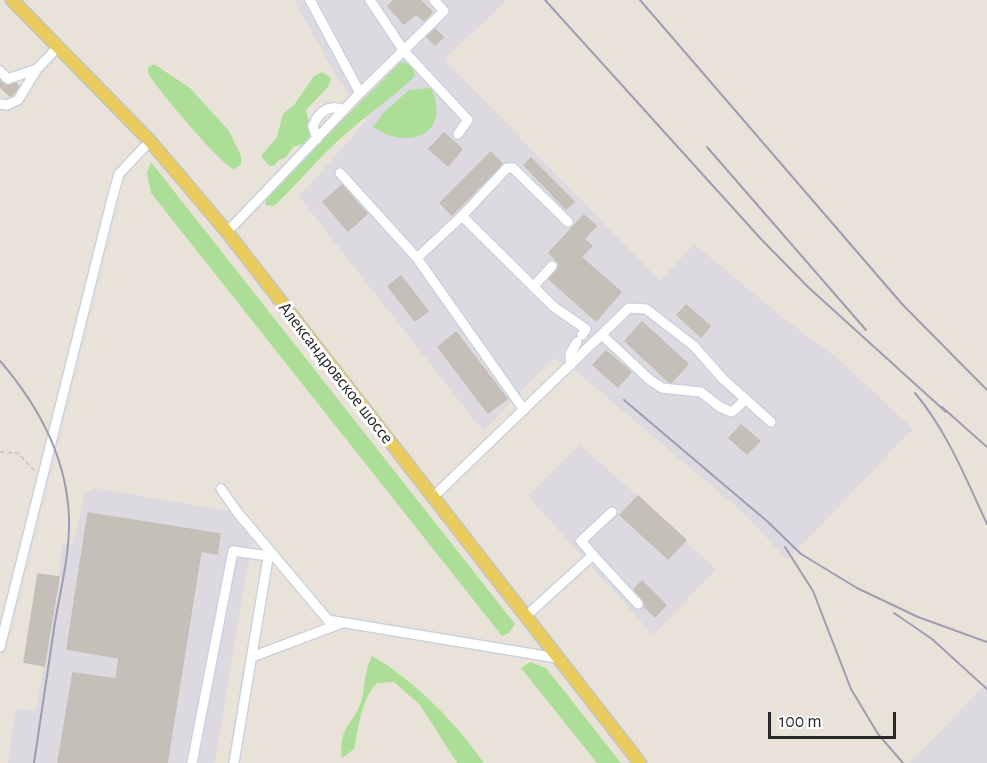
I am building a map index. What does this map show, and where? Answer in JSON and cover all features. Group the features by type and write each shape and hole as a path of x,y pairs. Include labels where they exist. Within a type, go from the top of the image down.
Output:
{"main road":[{"name":"Александровское шоссе","path":"12,0 150,141 227,232 640,763"}],"lane":[{"path":"310,0 360,93"},
{"path":"370,0 404,51 468,120 458,134"},
{"path":"227,232 360,93 444,11 434,0"},
{"path":"0,104 7,105 18,100 37,69 58,47"},
{"path":"0,71 8,79 37,69"},
{"path":"316,139 314,126 320,113 327,108 337,107 344,110"},
{"path":"0,647 119,174 150,141"},
{"path":"417,258 462,216 507,168 513,168 568,222"},
{"path":"340,172 417,258 524,410"},
{"path":"462,216 554,307 586,329 570,354 571,366"},
{"path":"533,286 552,266"},
{"path":"433,497 629,308 646,309 694,346 745,400 771,422"},
{"path":"602,335 650,380 662,388 701,392 720,407 732,412 745,400"},
{"path":"221,489 269,554 328,620 557,658"},
{"path":"612,512 581,541 638,604"},
{"path":"192,763 233,551 269,554"},
{"path":"234,763 269,554"},
{"path":"525,617 593,555"},
{"path":"252,657 344,622"}],"path":[{"path":"0,452 18,453 33,469 43,472"}],"shaded area":[{"path":"294,0 507,0 444,59 660,281 694,244 787,321 835,356 913,429 787,560 745,514 577,372 553,358 483,431 299,197 367,120 336,76"},
{"path":"579,445 638,496 716,570 653,635 528,496"},
{"path":"95,488 230,511 254,541 245,579 215,763 8,763 16,709 36,711 59,577 62,545 73,544 85,493"},
{"path":"987,683 987,763 910,763"}],"green space":[{"path":"401,62 412,64 415,76 340,139 274,206 265,205 266,198"},
{"path":"154,64 190,88 229,131 241,156 241,165 234,169 228,165 191,127 149,75 148,68"},
{"path":"322,72 331,78 328,87 306,110 312,134 303,144 293,147 286,157 274,166 269,166 261,156 277,137 283,114 294,105 314,76"},
{"path":"431,88 436,104 436,117 431,127 423,134 412,138 400,138 373,127 384,112 409,90"},
{"path":"151,162 515,624 509,633 502,636 151,193 147,173"},
{"path":"372,656 403,677 433,703 461,733 484,763 457,763 420,705 394,682 377,683 367,697 354,749 342,758 342,739 361,702 367,669"},
{"path":"530,662 546,668 621,763 597,763 521,668"}],"building":[{"path":"394,0 420,0 432,12 424,21 416,14 404,24 388,6"},
{"path":"435,29 443,37 435,45 427,37"},
{"path":"0,81 6,85 16,83 19,86 10,96 0,87"},
{"path":"444,133 462,149 448,166 429,149"},
{"path":"491,152 502,164 452,215 440,203"},
{"path":"531,158 574,202 566,209 524,165"},
{"path":"342,185 367,214 348,231 323,202"},
{"path":"584,215 596,226 584,239 592,246 581,257 621,292 596,321 549,279 560,264 549,253"},
{"path":"401,276 428,311 415,321 388,286"},
{"path":"686,305 710,326 701,337 677,315"},
{"path":"642,322 688,364 672,382 669,382 625,341"},
{"path":"456,332 507,399 488,413 438,347"},
{"path":"606,351 631,372 618,387 593,365"},
{"path":"741,425 760,441 747,454 729,438"},
{"path":"638,496 686,540 668,559 620,515"},
{"path":"88,513 220,534 217,554 201,551 167,763 58,763 73,673 116,679 119,658 67,649"},
{"path":"38,574 59,577 44,666 24,662"},
{"path":"642,581 666,605 655,617 644,606 643,600 634,589"}],"railway":[{"path":"545,0 761,239 808,287 946,412"},
{"path":"640,0 902,304 987,390"},
{"path":"707,147 866,330"},
{"path":"0,361 27,396 48,434 63,475 69,518 67,557 34,763"},
{"path":"915,393 946,439 987,524"},
{"path":"624,400 768,522 801,554 857,588 918,617 987,642"},
{"path":"942,407 987,447"},
{"path":"785,547 813,591 851,689 878,734 903,763"},
{"path":"894,613 932,639 987,689"}]}
